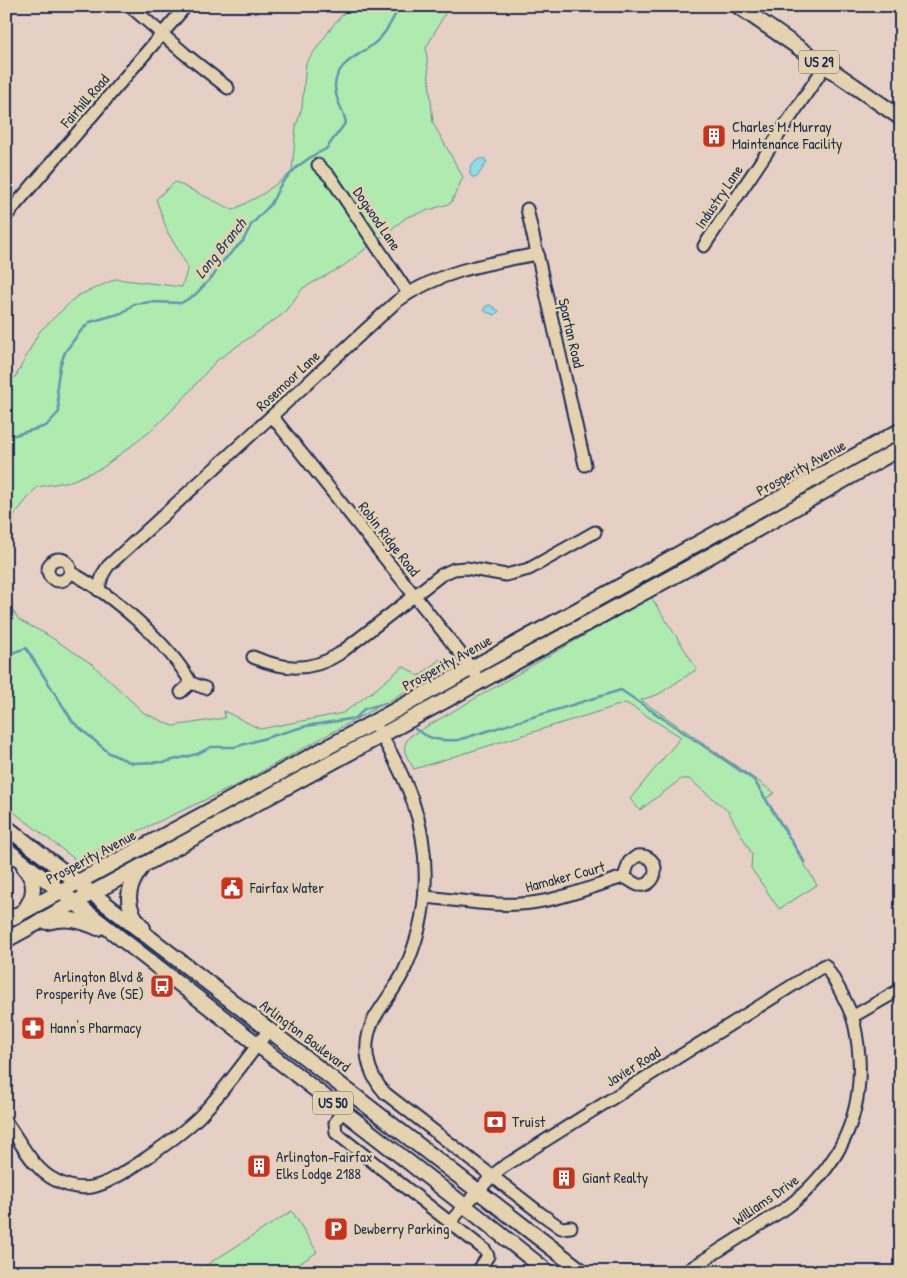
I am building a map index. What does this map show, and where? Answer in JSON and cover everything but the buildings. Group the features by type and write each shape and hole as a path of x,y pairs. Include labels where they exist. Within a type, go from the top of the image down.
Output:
{"main road":[{"name":"US 29","path":"738,6 901,118"},
{"name":"Prosperity Avenue","path":"6,921 374,722 901,430"},
{"path":"6,940 780,518 901,448"},
{"name":"Arlington Boulevard","path":"6,827 583,1272"},
{"path":"10,852 29,873 34,884 32,898 24,911"},
{"name":"US 50","path":"10,852 548,1272"},
{"path":"142,865 129,893 130,907 138,922 164,950"},
{"path":"33,925 71,918 117,936"}],"street":[{"path":"130,6 162,35 228,88"},
{"name":"Fairhill Road","path":"6,216 186,6"},
{"name":"Industry Lane","path":"704,246 825,66"},
{"name":"Dogwood Lane","path":"318,165 332,178 408,293"},
{"name":"Spartan Road","path":"527,209 585,465"},
{"name":"Rosemoor Lane","path":"98,590 103,574 108,566 369,325 408,293 461,270 538,254"},
{"name":"Robin Ridge Road","path":"272,416 472,668 480,682"},
{"path":"253,657 286,667 303,668 322,663 339,654 441,575 454,569 466,568 506,575 529,569 595,532"},
{"path":"70,572 98,590 154,635 186,674 191,683 205,688"},
{"path":"180,692 191,683"},
{"path":"374,722 406,783 418,818 426,862 421,920 411,954 396,986 372,1024 368,1037 366,1055 372,1075 385,1093 560,1228 571,1227"},
{"name":"Hamaker Court","path":"424,896 520,904 555,899 624,876"},
{"name":"Williams Drive","path":"686,1272 786,1208 814,1185 838,1152 848,1132 856,1105 860,1078 858,1048 852,1017 839,988 825,965"},
{"name":"Javier Road","path":"450,1222 492,1176 522,1155 825,965"},
{"path":"852,1017 901,989"},
{"path":"6,1122 36,1164 48,1176 77,1187 98,1186 159,1149 199,1117 269,1030"},
{"path":"342,1110 335,1123 336,1133 487,1253 486,1259 478,1271"}],"green space":[{"path":"350,6 449,6 426,48 433,123 463,177 451,203 407,217 342,267 303,288 283,314 216,361 182,400 151,431 102,468 71,481 37,487 6,525 6,385 16,376 39,332 77,296 116,279 182,287 188,267 168,233 156,199 175,182 233,210 263,194 292,172 296,126 302,107 306,63 334,24"},
{"path":"651,597 697,669 659,694 641,700 775,793 765,799 817,885 779,909 751,868 752,854 728,811 689,779 681,779 640,810 630,799 681,737 626,703 414,769 405,752 405,745 410,736"},
{"path":"6,600 19,620 46,634 92,664 144,713 173,726 225,718 224,711 260,729 343,713 403,666 419,676 440,659 448,668 237,785 76,860 6,806"},
{"path":"292,1211 317,1252 287,1272 209,1272 205,1266"}],"water":[{"path":"479,159 485,159 487,162 477,177 472,177 470,166"},
{"path":"490,305 499,311 495,315 484,310 486,306"}],"waterway":[{"name":"Long Branch","path":"6,435 15,435 46,426 59,412 57,385 60,366 65,352 90,322 122,313 134,304 151,302 181,303 195,295 214,275 220,264 243,241 251,225 271,204 281,184 297,167 326,149 346,122 336,94 337,76 346,63 373,45 382,35 399,6"},
{"path":"6,655 26,648 73,722 109,753 132,763 165,762 197,754 211,747 235,747 306,726 356,718 364,709 386,703"},
{"path":"415,729 435,739 458,740 621,690 754,780 805,863"}],"place":[{"name":"Charles M. Murray Maintenance Facility","path":"714,136"},
{"name":"Fairfax Water","path":"232,888"},
{"name":"Arlington Blvd & Prosperity Ave (SE)","path":"162,986"},
{"name":"Hann's Pharmacy","path":"33,1028"},
{"name":"Truist","path":"495,1122"},
{"name":"Arlington-Fairfax Elks Lodge 2188","path":"259,1166"},
{"name":"Giant Realty","path":"564,1178"},
{"name":"Dewberry Parking","path":"336,1229"}]}
